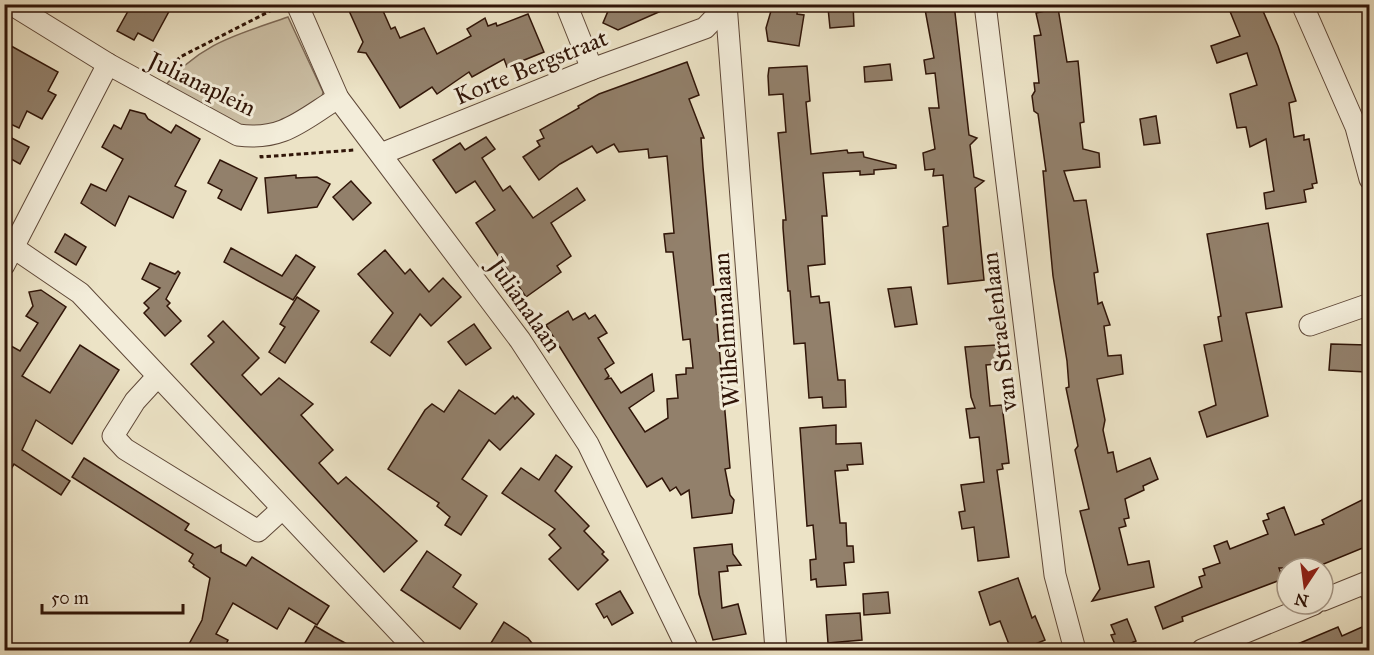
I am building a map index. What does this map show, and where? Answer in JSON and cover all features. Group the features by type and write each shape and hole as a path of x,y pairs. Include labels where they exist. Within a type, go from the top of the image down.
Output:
{"street":[{"name":"Julianaplein","path":"11,4 108,64 238,135 259,138 281,134 338,98"},
{"name":"Julianalaan","path":"297,4 338,98 520,340 588,444 688,651"},
{"path":"566,4 592,69"},
{"name":"van Straelenlaan","path":"985,4 1055,575 1076,651"},
{"path":"1302,4 1356,127 1370,179"},
{"name":"Korte Bergstraat","path":"381,154 592,69 705,28 727,5"},
{"name":"Wilhelminalaan","path":"727,5 776,651"},
{"path":"108,64 9,256 80,292 280,510 416,651"},
{"path":"1311,325 1370,304"},
{"path":"157,377 135,401 113,436 125,449 258,531 280,510"},
{"path":"1335,597 1367,589"},
{"path":"1202,651 1285,616"}],"path":[{"path":"151,88 180,57 282,4"},
{"path":"259,138 261,157 353,150 381,154"}],"shaded area":[{"path":"288,17 323,92 320,108 263,137 163,88 191,60 220,42"}],"building":[{"path":"132,4 173,4 153,41 138,33 134,40 117,31"},
{"path":"346,4 380,4 391,29 395,27 400,38 424,28 437,54 471,36 467,29 485,18 488,26 496,23 497,26 528,14 544,52 507,67 504,59 472,77 469,72 437,94 432,87 400,108 366,53 358,52 363,42"},
{"path":"611,4 677,4 618,30 603,23"},
{"path":"773,4 798,4 797,14 804,15 799,46 768,41 766,28"},
{"path":"853,4 854,26 830,28 828,8"},
{"path":"924,4 954,4 969,135 977,138 970,145 974,177 984,181 975,188 984,280 948,284 943,227 948,226 943,175 933,176 934,169 925,170 923,153 935,149 929,108 939,108 935,73 926,74 924,60 934,58"},
{"path":"1227,4 1260,4 1278,46 1296,101 1289,103 1294,137 1304,135 1304,140 1309,139 1317,183 1312,184 1313,188 1304,190 1306,202 1266,209 1264,193 1274,191 1266,139 1250,147 1246,127 1237,128 1230,94 1257,85 1247,53 1217,63 1211,46 1240,36"},
{"path":"1058,8 1067,62 1078,61 1084,122 1080,123 1083,149 1099,153 1100,167 1064,171 1074,201 1086,200 1098,272 1094,273 1098,304 1102,302 1110,325 1104,326 1108,356 1121,355 1122,364 1123,374 1097,379 1105,420 1103,430 1108,453 1113,452 1117,472 1150,458 1158,479 1143,486 1144,490 1125,499 1129,518 1124,519 1126,526 1119,528 1128,565 1149,561 1154,587 1092,601 1100,589 1080,511 1089,509 1075,450 1078,446 1066,388 1069,387 1067,361 1053,276 1043,171 1046,171 1038,114 1034,111 1032,96 1035,91 1034,83 1039,83 1034,36 1041,35 1036,13"},
{"path":"4,42 58,72 48,91 56,95 42,119 27,111 19,128 4,121"},
{"path":"687,62 699,95 689,99 704,138 701,138 703,167 730,468 725,469 730,495 734,500 732,513 692,518 689,490 681,495 676,487 670,491 662,478 647,487 546,325 568,311 573,320 585,313 589,319 595,315 607,333 598,338 614,363 605,369 609,376 606,379 611,378 621,393 652,374 654,391 629,408 645,432 668,418 667,399 678,398 676,375 686,374 686,368 693,368 690,339 683,340 673,252 666,252 664,234 674,233 667,156 649,158 648,149 619,152 614,144 597,153 592,146 560,164 539,180 523,157 540,146 537,141 544,138 540,130 579,108 578,106 599,94"},
{"path":"890,64 892,80 865,82 864,67"},
{"path":"807,66 810,101 806,102 811,154 847,150 848,153 863,152 864,157 896,165 896,168 874,170 874,174 860,175 860,171 823,173 827,216 822,216 825,264 808,266 811,297 819,296 820,303 829,302 838,380 845,380 846,407 823,408 822,397 809,398 805,343 794,344 783,228 783,220 786,220 778,133 786,132 783,94 769,95 768,76 769,68"},
{"path":"130,110 145,114 148,119 171,133 176,125 200,139 175,186 186,191 173,218 129,196 115,226 81,203 91,184 106,191 123,159 102,147 114,125 121,129"},
{"path":"1156,116 1160,143 1144,145 1140,119"},
{"path":"4,134 29,147 20,164 4,155"},
{"path":"486,137 495,149 482,158 503,191 510,186 533,218 577,188 585,200 551,223 571,256 557,266 561,272 526,297 476,223 495,210 475,181 456,193 433,160 460,143 465,150"},
{"path":"220,160 257,178 241,210 218,198 222,190 208,183"},
{"path":"296,175 296,178 317,177 330,184 317,207 268,213 265,178"},
{"path":"351,181 371,203 353,220 333,197"},
{"path":"1268,223 1282,307 1246,313 1268,416 1207,437 1199,412 1216,405 1204,345 1222,341 1218,317 1221,316 1207,234"},
{"path":"65,234 86,247 76,265 55,252"},
{"path":"231,248 282,276 296,255 315,267 293,300 224,262"},
{"path":"385,250 405,274 410,269 429,292 443,278 461,297 431,326 420,314 390,356 371,342 393,313 358,274"},
{"path":"150,263 175,274 178,271 180,273 166,299 170,303 167,306 181,321 165,336 144,313 149,308 144,303 160,288 142,279"},
{"path":"911,287 917,324 895,327 888,289"},
{"path":"41,290 66,307 22,376 50,393 80,345 119,370 72,444 36,420 22,450 70,481 61,495 14,464 4,481 4,342 20,351 38,323 26,316 33,306 29,292"},
{"path":"297,297 319,311 285,363 269,352 285,327 280,324"},
{"path":"223,321 259,358 242,375 261,395 279,378 313,404 301,415 333,450 319,463 338,484 346,477 417,541 384,572 191,364 214,342 208,336"},
{"path":"474,324 491,348 466,365 448,342"},
{"path":"1331,344 1367,345 1366,372 1329,370"},
{"path":"996,345 997,364 986,365 990,406 1002,405 1007,446 1009,463 1002,464 1003,469 997,470 1009,557 978,561 974,527 962,529 959,512 965,511 961,485 984,482 979,437 970,438 966,409 975,408 971,397 965,347"},
{"path":"459,390 495,414 513,396 515,399 517,397 534,414 500,450 489,440 462,479 487,496 461,535 445,525 450,517 437,506 439,503 388,469 425,410 432,404 444,412"},
{"path":"836,425 836,444 861,443 863,464 847,465 848,470 835,471 840,523 846,523 847,546 853,546 854,562 844,563 846,585 817,587 816,579 811,580 810,560 816,559 813,525 807,526 800,428"},
{"path":"556,455 572,467 555,491 589,526 584,531 604,552 602,554 608,560 578,590 549,559 561,548 549,535 555,529 502,493 521,468 539,480"},
{"path":"84,458 189,524 185,530 215,548 221,545 221,552 246,566 252,557 329,606 317,625 289,608 277,629 233,603 216,634 228,640 223,651 198,651 188,646 202,620 210,578 193,567 194,565 189,561 193,554 72,477"},
{"path":"1370,496 1370,545 1335,559 1335,556 1275,556 1275,582 1182,617 1183,621 1163,629 1155,607 1202,587 1199,577 1205,575 1203,569 1220,563 1214,546 1227,541 1230,549 1268,534 1263,521 1269,519 1267,514 1284,507 1295,535 1324,524 1322,520"},
{"path":"732,544 733,554 741,565 727,566 728,571 719,572 722,608 738,604 746,634 713,640 699,594 694,548"},
{"path":"427,551 461,575 453,587 477,604 460,629 401,590"},
{"path":"1018,578 1032,618 1035,616 1045,640 1021,650 1018,644 1010,647 1000,621 990,625 979,592"},
{"path":"620,591 633,613 612,625 607,616 604,618 596,604"},
{"path":"888,592 890,613 864,615 863,594"},
{"path":"860,613 862,640 828,643 826,615"},
{"path":"1127,619 1136,641 1117,649 1111,635 1115,634 1111,625"},
{"path":"504,622 528,638 538,651 486,651"},
{"path":"315,626 334,637 360,651 300,651"},
{"path":"1338,627 1342,636 1362,627 1370,651 1281,651"}]}
